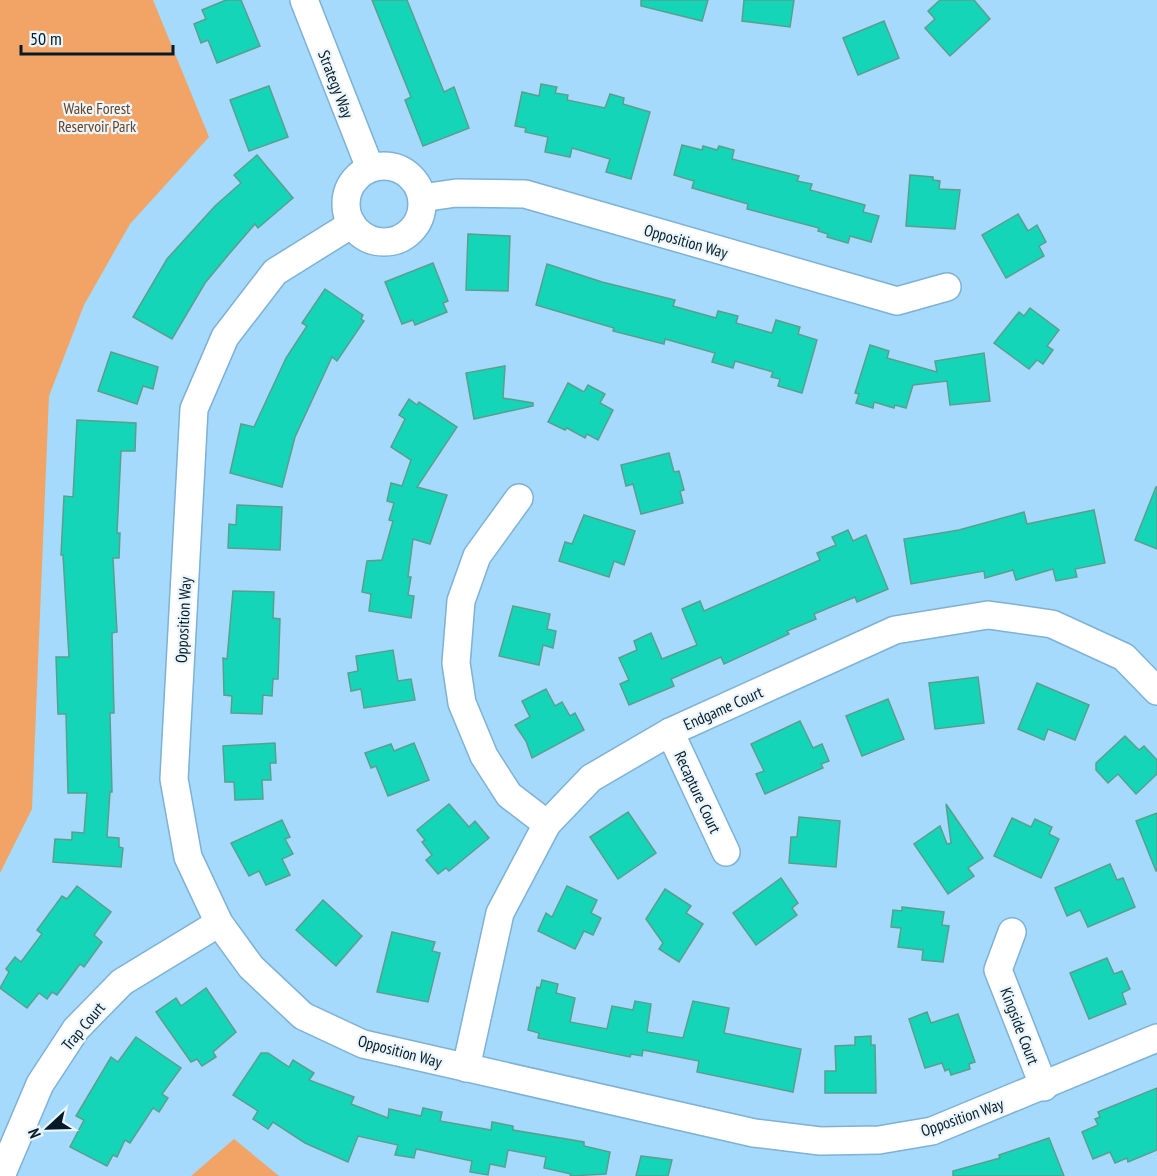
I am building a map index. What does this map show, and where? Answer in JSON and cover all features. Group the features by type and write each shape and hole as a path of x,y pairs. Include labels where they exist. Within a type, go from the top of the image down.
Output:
{"street":[{"name":"Strategy Way","path":"304,0 369,168"},
{"path":"394,166 405,171 414,180 423,198 421,215 415,226 395,241 371,240 360,234 347,214 347,192 352,182 369,168 394,166"},
{"name":"Opposition Way","path":"423,198 456,193 525,194 897,301 947,286"},
{"name":"Opposition Way","path":"352,224 275,272 225,337 194,409 174,779 188,857 219,923 251,967 303,1016 363,1044 754,1133 820,1141 879,1140 932,1131 1044,1087 1157,1038"},
{"path":"519,498 477,556 461,601 456,663 462,703 484,756 509,795 547,824"},
{"name":"Endgame Court","path":"466,1068 501,913 547,824 591,778 670,732 895,630 988,615 1052,624 1124,657 1157,691"},
{"name":"Recapture Court","path":"670,732 726,852"},
{"name":"Trap Court","path":"1,1176 40,1084 76,1029 122,982 219,923"},
{"name":"Kingside Court","path":"1012,932 998,970 1044,1087"}],"green space":[{"name":"Wake Forest Reservoir Park","path":"0,0 153,0 209,137 130,224 84,305 49,396 32,809 0,873"},
{"path":"234,1139 279,1176 191,1176"}],"building":[{"path":"226,0 241,0 260,46 217,63 208,40 201,43 194,24 206,19 202,10"},
{"path":"372,0 407,0 444,92 454,87 469,128 423,146 405,100 411,97"},
{"path":"641,0 708,0 702,21 641,6"},
{"path":"744,0 794,0 790,27 742,21"},
{"path":"940,0 974,0 990,19 950,56 925,28 935,19 928,11"},
{"path":"884,21 899,58 858,75 843,38"},
{"path":"541,84 557,87 555,93 568,95 567,100 605,108 610,94 624,98 623,104 650,112 631,179 606,172 610,159 572,148 570,157 545,152 548,137 525,132 526,128 515,126 522,92 539,96"},
{"path":"269,86 288,137 249,151 230,100"},
{"path":"682,145 702,150 703,146 717,150 719,146 734,150 732,159 799,176 797,181 812,184 810,190 865,205 863,212 879,216 871,242 850,236 848,243 827,237 828,234 818,231 819,228 747,209 748,204 692,188 694,181 674,175"},
{"path":"257,155 293,198 258,228 255,224 229,254 205,283 172,339 133,317 167,259 215,206 241,183 234,175"},
{"path":"910,175 933,177 933,180 940,181 939,189 960,190 955,229 906,226"},
{"path":"1018,214 1028,231 1037,225 1046,242 1039,246 1044,256 1006,278 982,235"},
{"path":"468,234 510,236 508,291 466,290"},
{"path":"433,263 448,301 443,303 447,312 415,325 413,320 402,324 385,282"},
{"path":"547,264 602,282 675,300 673,306 716,318 718,311 738,316 736,323 772,333 776,320 800,327 798,334 817,340 802,393 778,386 780,379 771,377 773,372 735,361 733,368 712,362 715,353 665,339 664,344 613,331 614,328 536,305"},
{"path":"325,289 363,315 361,319 364,321 337,361 332,357 295,437 282,487 230,473 241,424 254,427 286,358 307,326 302,323"},
{"path":"1030,308 1059,330 1047,346 1053,350 1043,364 1037,360 1029,369 994,343 1019,312 1024,316"},
{"path":"870,345 889,351 887,358 937,372 935,361 984,353 990,401 950,405 947,381 913,385 906,408 895,405 894,408 874,402 873,408 856,403 859,394 855,393"},
{"path":"111,352 158,367 153,389 143,386 137,404 98,391"},
{"path":"505,366 503,398 533,403 533,406 474,419 466,373"},
{"path":"568,383 584,392 588,385 605,394 600,403 613,410 598,440 587,434 585,438 567,428 565,430 548,422"},
{"path":"409,399 417,405 419,402 457,427 417,487 447,495 430,544 413,539 408,577 411,577 408,595 414,596 411,618 369,611 371,594 362,592 367,561 382,560 393,521 389,520 394,503 387,501 391,483 402,486 411,460 391,447 405,419 399,415"},
{"path":"77,420 136,423 135,451 121,451 117,533 120,533 119,558 113,558 117,632 112,633 114,713 110,713 112,792 110,792 107,837 119,838 119,847 123,848 121,867 53,862 55,839 72,840 72,832 84,833 87,793 68,793 66,714 58,714 56,657 69,657 63,555 61,555 64,496 73,497"},
{"path":"669,453 674,472 679,471 684,490 680,491 683,503 641,514 633,484 626,486 621,465"},
{"path":"1157,487 1157,549 1135,540"},
{"path":"237,505 282,507 280,550 228,548 229,524 236,525"},
{"path":"1094,510 1105,563 1075,569 1077,577 1056,581 1053,569 1016,580 1013,570 985,578 984,571 911,584 904,539 959,530 1024,512 1027,524"},
{"path":"584,515 635,531 624,565 614,561 609,577 559,561 565,542 572,544"},
{"path":"848,530 853,541 866,535 888,589 857,602 855,597 814,614 816,619 787,631 789,634 724,664 721,657 671,679 674,686 629,705 620,684 629,680 619,658 637,650 634,641 651,633 662,659 697,645 682,609 700,601 704,611 820,560 817,553 836,545 832,537"},
{"path":"233,591 274,592 273,618 280,619 278,679 273,679 272,696 263,695 262,714 231,713 232,696 224,695 223,658 227,659"},
{"path":"513,606 550,614 547,629 556,631 553,648 543,645 539,665 499,656"},
{"path":"393,650 398,681 411,679 415,700 364,708 361,689 351,691 348,673 358,671 356,656"},
{"path":"978,677 984,723 935,729 929,683"},
{"path":"1037,683 1089,705 1075,740 1048,729 1044,740 1018,729"},
{"path":"546,689 555,706 562,702 570,716 575,713 584,730 532,758 526,741 515,725 530,717 522,701"},
{"path":"888,699 904,739 862,756 846,716"},
{"path":"800,721 813,748 822,744 829,761 821,764 823,768 765,794 756,774 764,771 751,744"},
{"path":"1125,736 1139,750 1144,746 1157,760 1157,774 1136,794 1118,774 1108,783 1096,770 1096,763"},
{"path":"275,743 276,763 270,763 271,780 262,780 263,799 235,800 234,782 225,782 223,746"},
{"path":"414,743 429,780 388,796 376,766 371,768 365,753 391,744 394,751"},
{"path":"449,804 469,827 475,821 489,838 449,871 446,868 438,874 426,860 432,855 422,842 425,840 417,830"},
{"path":"946,804 983,858 968,868 974,876 948,894 914,844 940,826 947,844 951,843"},
{"path":"628,812 656,853 618,879 590,837"},
{"path":"1157,813 1157,871 1156,871 1136,821"},
{"path":"799,817 840,821 836,867 789,863 791,837 797,837"},
{"path":"1012,818 1031,827 1035,819 1052,827 1049,834 1059,839 1041,878 994,856"},
{"path":"282,820 290,837 285,839 293,854 282,859 290,875 266,885 259,871 249,876 231,843"},
{"path":"1110,864 1117,880 1123,878 1135,907 1088,927 1080,910 1067,916 1055,888"},
{"path":"781,878 798,903 792,908 797,915 756,945 733,913"},
{"path":"77,886 111,912 94,935 102,942 84,967 80,964 57,995 52,992 47,999 39,993 27,1008 0,988 9,972 6,969 15,957 21,962 42,934 37,930 62,896 67,899"},
{"path":"567,886 597,900 591,913 601,918 593,935 584,931 575,949 538,931 546,913 552,917"},
{"path":"665,889 691,906 686,913 703,924 679,962 659,949 663,943 646,919"},
{"path":"323,900 362,936 336,966 296,930"},
{"path":"902,907 944,912 942,925 949,926 943,962 922,960 923,950 898,947 901,928 891,927 893,910 902,911"},
{"path":"392,932 435,942 432,951 440,953 428,1002 377,992"},
{"path":"1107,958 1114,974 1122,971 1130,989 1122,993 1126,1004 1089,1019 1070,973"},
{"path":"542,980 558,984 556,993 575,998 570,1022 607,1029 612,1006 633,1010 635,1001 651,1004 647,1032 683,1038 693,1001 729,1008 724,1033 801,1049 793,1092 697,1072 699,1061 643,1050 642,1056 631,1054 630,1057 538,1038 539,1033 528,1030 537,987 540,988"},
{"path":"206,988 236,1032 213,1052 216,1057 202,1066 197,1059 191,1062 156,1012 176,998 181,1006"},
{"path":"927,1012 931,1023 958,1014 975,1062 969,1064 970,1069 951,1075 949,1069 945,1071 942,1063 925,1068 909,1019"},
{"path":"871,1036 871,1045 875,1045 876,1093 825,1093 825,1071 836,1071 835,1046 855,1045 855,1037"},
{"path":"136,1037 181,1068 162,1094 168,1098 159,1112 153,1108 130,1143 125,1140 117,1157 113,1155 107,1166 70,1147 84,1120 76,1116 111,1057 118,1062"},
{"path":"261,1053 268,1053 289,1067 293,1060 314,1073 309,1080 354,1097 351,1104 388,1118 389,1109 421,1116 423,1108 442,1112 440,1121 491,1130 492,1122 513,1126 513,1130 584,1142 584,1146 610,1152 606,1174 570,1176 571,1174 544,1168 546,1157 508,1150 505,1167 490,1164 488,1175 470,1172 472,1161 416,1149 414,1158 395,1155 398,1145 358,1136 348,1162 305,1143 273,1122 268,1129 253,1119 258,1111 233,1095"},
{"path":"1157,1088 1157,1150 1128,1162 1127,1158 1115,1163 1110,1152 1093,1159 1082,1132 1098,1125 1095,1119 1100,1117 1098,1112"},
{"path":"1049,1138 1064,1176 953,1176 953,1171 1000,1158 999,1155"},
{"path":"641,1156 672,1160 668,1176 636,1176"}]}
